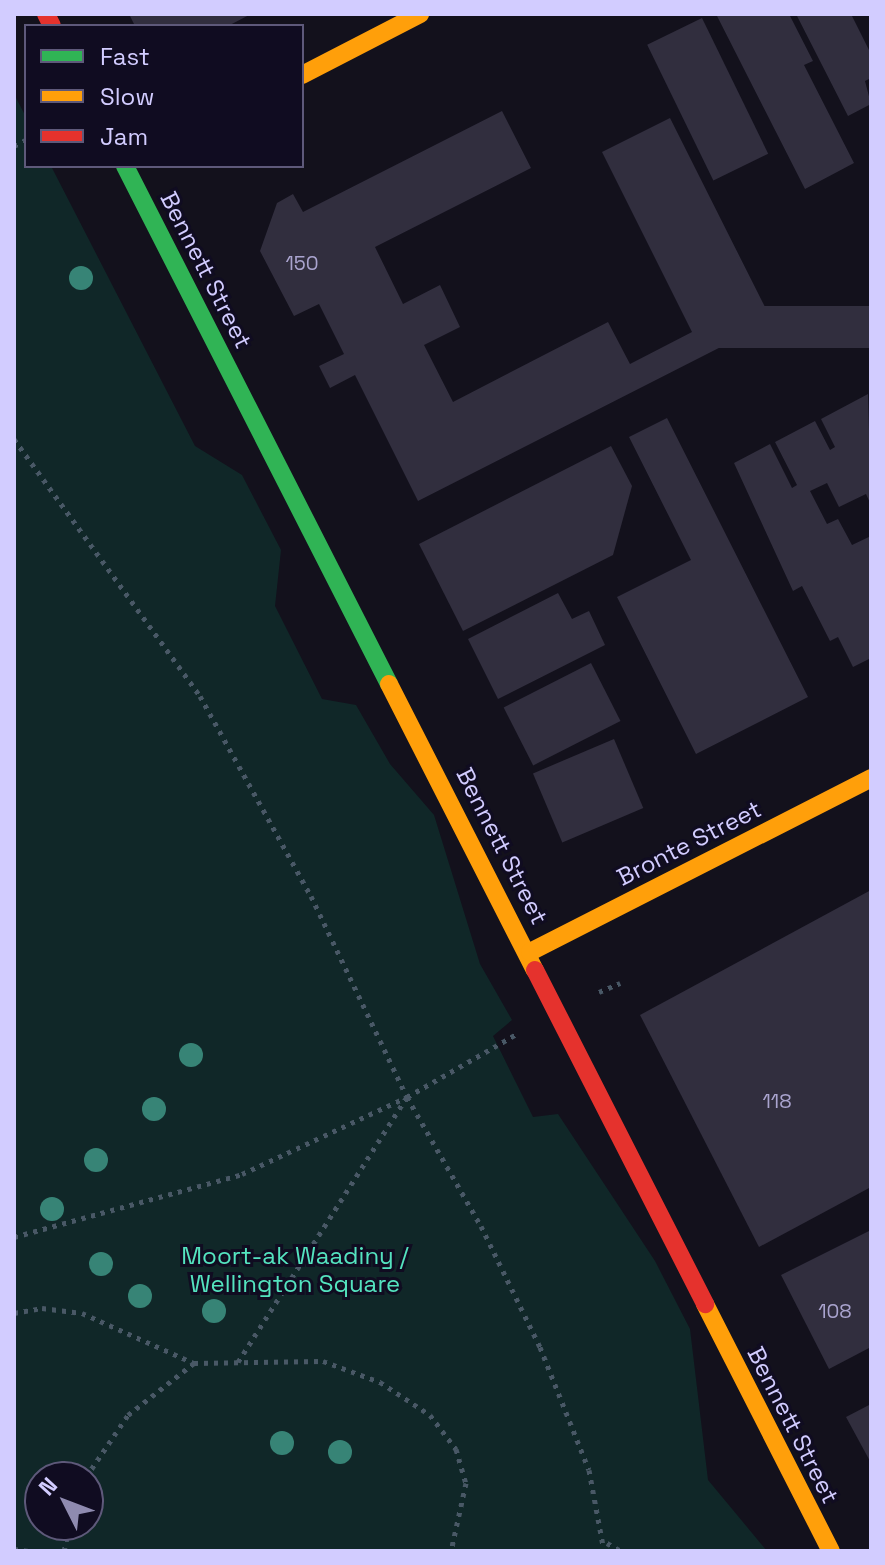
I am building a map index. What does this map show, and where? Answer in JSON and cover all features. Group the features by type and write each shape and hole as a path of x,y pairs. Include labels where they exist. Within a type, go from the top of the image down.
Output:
{"main road":[{"path":"304,74 420,14"},
{"name":"Bennett Street","path":"126,168 530,952 831,1551"},
{"name":"Bronte Street","path":"530,952 871,778"}],"path":[{"path":"14,439 200,696 311,896 407,1097 481,1226 540,1347 589,1470 607,1543 604,1551"},
{"path":"599,992 620,983"},
{"path":"14,1237 242,1174 407,1097 510,1038"},
{"path":"237,1363 407,1097"},
{"path":"14,1313 42,1308 82,1313 194,1363 323,1361 380,1382 430,1415 456,1449 466,1483 451,1551"},
{"path":"97,1461 128,1415 194,1363"},
{"path":"607,1543 621,1551"},
{"path":"14,1549 29,1551"}],"green space":[{"name":"Moort-ak Waadiny / Wellington Square","path":"14,94 24,113 24,168 52,168 195,446 242,475 281,550 275,606 322,699 356,705 390,764 434,815 480,964 512,1020 493,1036 533,1117 558,1114 655,1261 690,1329 708,1480 767,1551 14,1551"}],"building":[{"path":"129,14 251,14 232,24 134,24"},
{"path":"716,14 789,14 813,61 804,65 854,163 805,189"},
{"path":"796,14 851,14 871,54 871,78 865,81 871,104 848,116"},
{"path":"702,18 768,154 713,180 647,45"},
{"path":"502,111 531,168 375,247 403,304 440,285 460,327 424,345 453,402 608,322 630,364 692,332 602,152 670,118 772,321 418,501 355,375 330,388 319,366 344,354 319,304 294,316 260,251 277,203 293,194 303,212"},
{"path":"705,306 871,306 871,348 705,348"},
{"path":"868,394 871,505 866,494 839,507 827,483 810,491 827,524 838,519 852,545 871,536 871,658 853,667 838,637 830,641 802,586 793,591 734,463 770,444 792,488 797,485 775,442 815,421 830,450 835,447 821,419"},
{"path":"667,418 808,697 696,754 617,597 691,560 629,437"},
{"path":"611,446 632,486 613,555 463,631 419,544"},
{"path":"558,593 572,619 589,611 605,645 498,699 468,639"},
{"path":"591,663 621,721 533,765 504,707"},
{"path":"614,739 643,808 562,842 533,773"},
{"path":"871,890 871,1187 759,1247 640,1015"},
{"path":"871,1230 871,1347 829,1369 781,1275"},
{"path":"871,1404 871,1463 846,1417"}],"traffic: fast":[{"path":"126,168 389,684"}],"traffic: slow":[{"path":"304,74 420,14"},
{"path":"389,684 535,970"},
{"path":"530,952 871,778"},
{"path":"705,1304 831,1551"}],"traffic: jam":[{"path":"46,14 51,24"},
{"path":"535,970 705,1304"}]}
